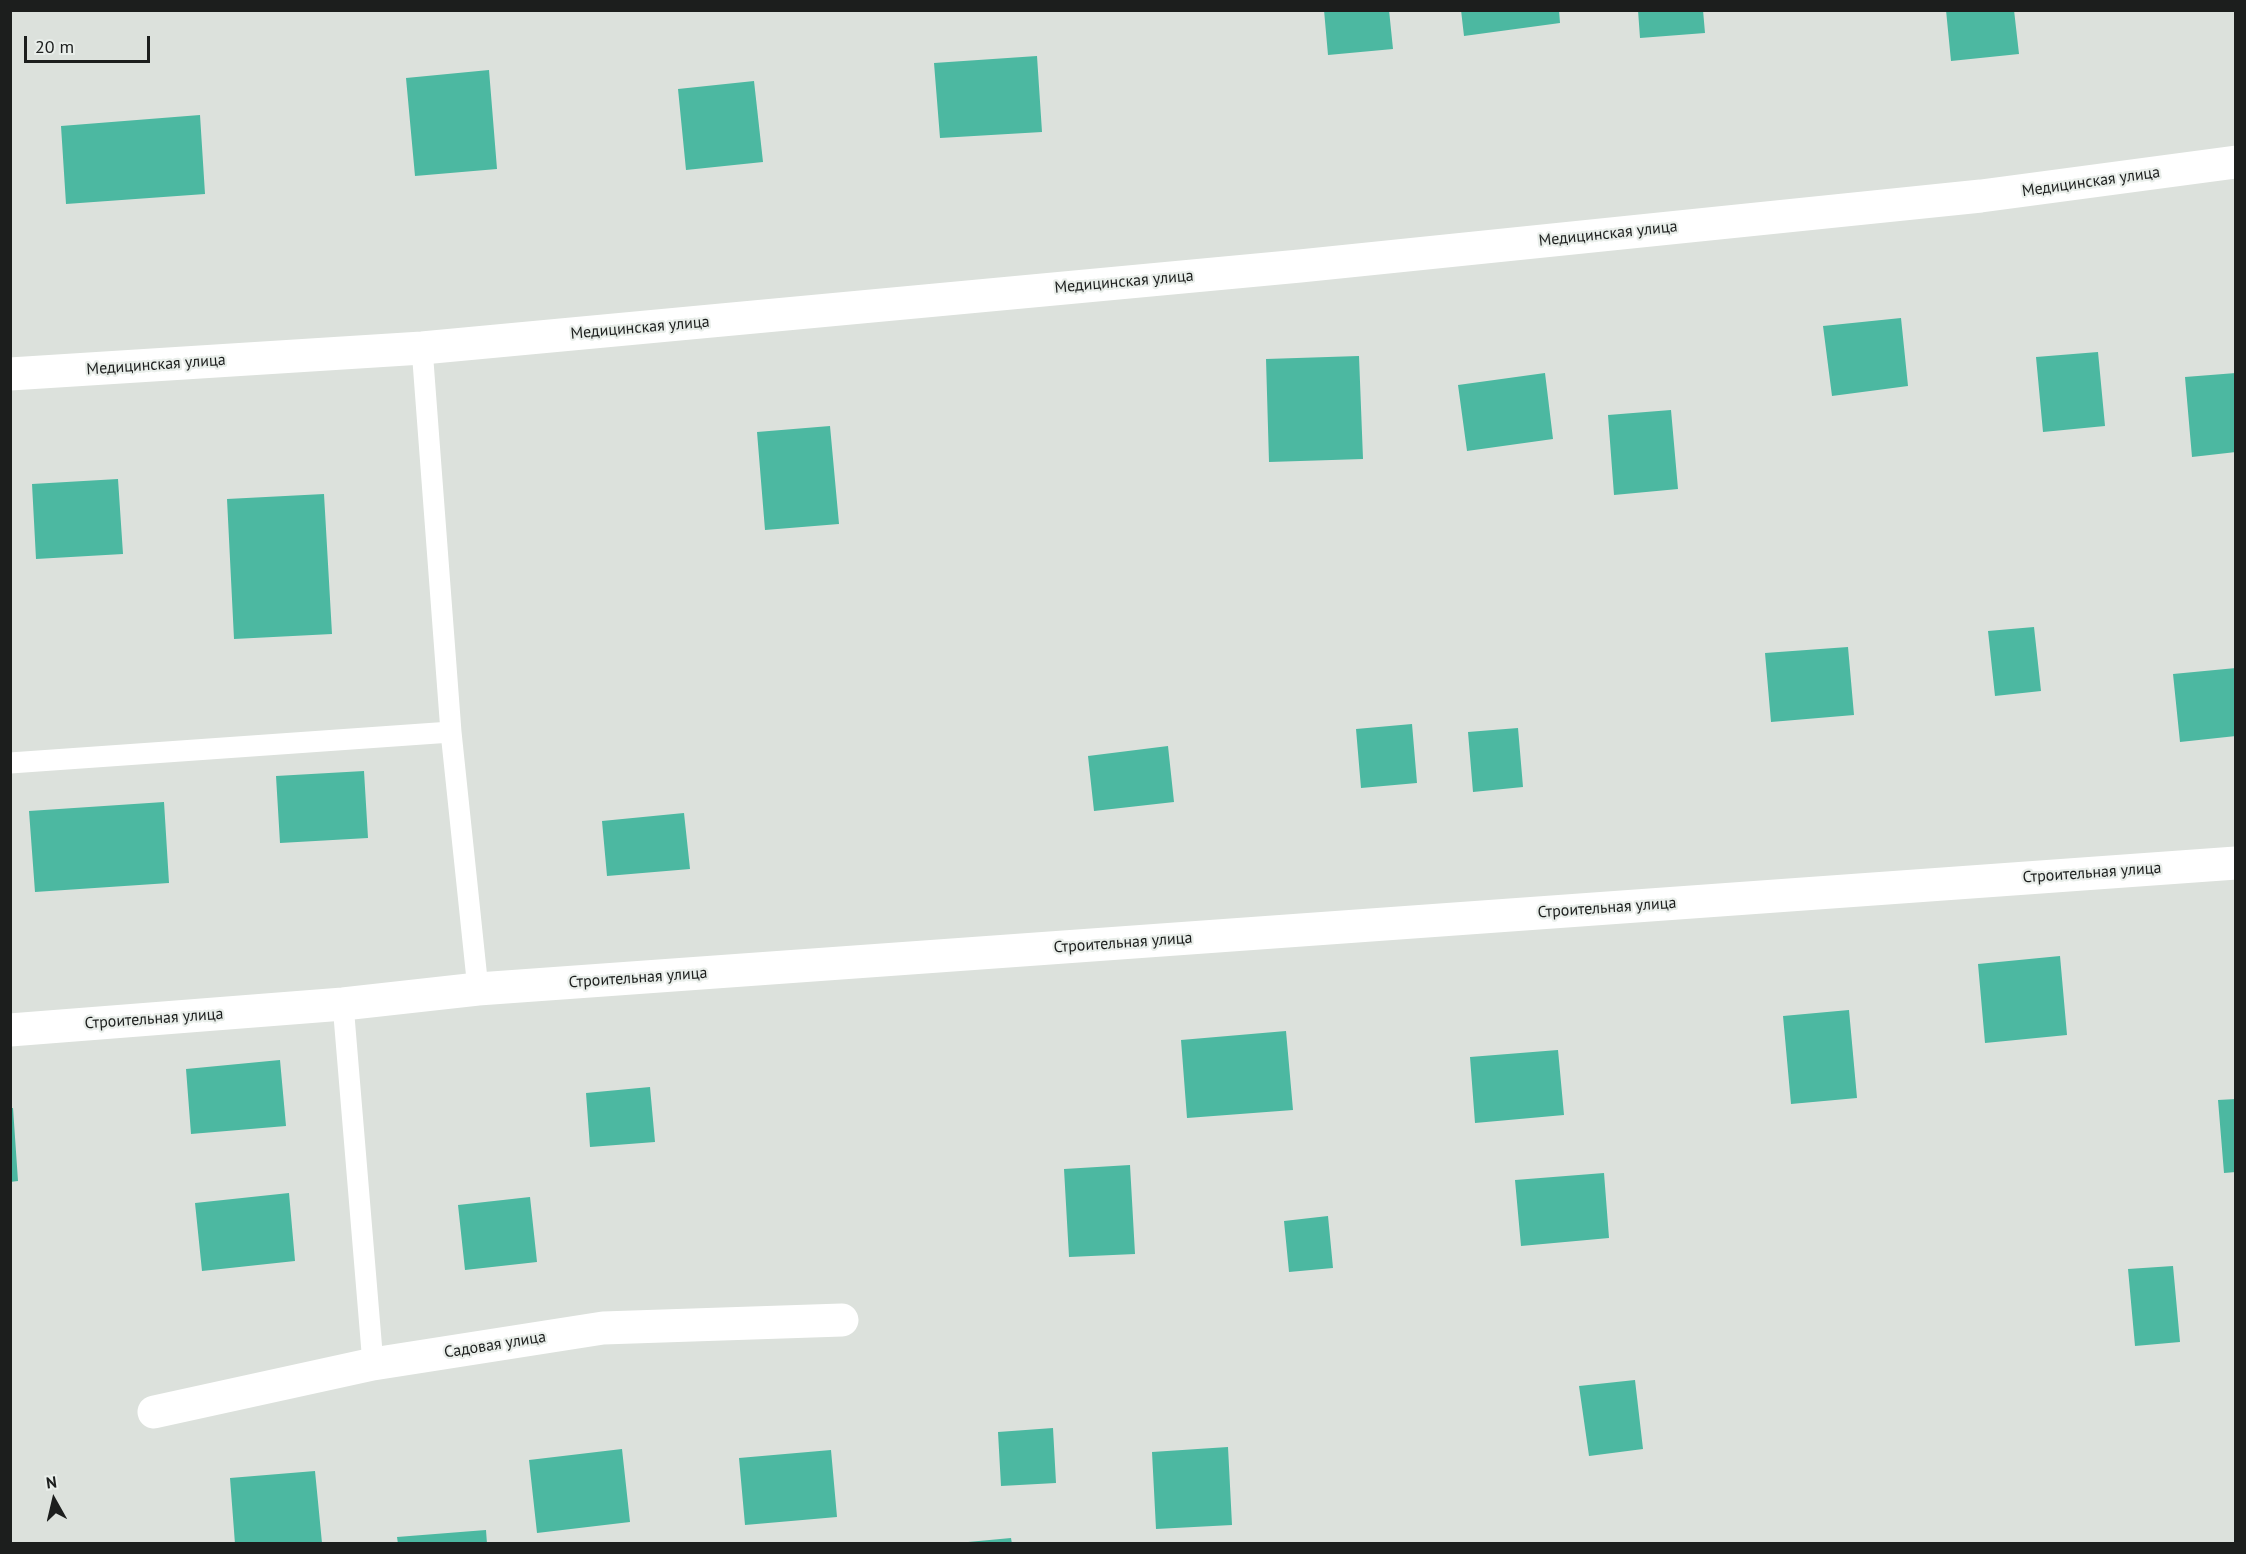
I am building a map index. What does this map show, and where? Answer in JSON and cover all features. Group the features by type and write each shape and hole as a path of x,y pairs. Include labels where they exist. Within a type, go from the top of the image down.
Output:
{"street":[{"name":"Медицинская улица","path":"10,374 422,348 1288,267 1982,196 2235,162"},
{"name":"Строительная улица","path":"10,1030 343,1004 478,989 2235,862"},
{"name":"Садовая улица","path":"154,1412 374,1364 603,1328 842,1320"}],"lane":[{"path":"422,348 451,732 478,989"},
{"path":"10,763 451,732"},
{"path":"343,1004 374,1364"}],"building":[{"path":"1324,10 1389,10 1393,49 1328,55"},
{"path":"1461,10 1559,10 1560,23 1464,36"},
{"path":"1638,10 1703,10 1705,33 1640,38"},
{"path":"1946,10 2014,10 2019,54 1951,61"},
{"path":"1037,56 1042,132 940,138 934,63"},
{"path":"489,70 497,169 415,176 406,78"},
{"path":"754,81 763,162 686,170 678,89"},
{"path":"200,115 205,194 66,204 61,126"},
{"path":"1901,318 1908,386 1832,396 1823,326"},
{"path":"2098,352 2105,426 2043,432 2036,357"},
{"path":"1359,356 1363,459 1269,462 1266,359"},
{"path":"1545,373 1553,439 1467,451 1458,385"},
{"path":"2236,373 2236,452 2192,457 2185,377"},
{"path":"1671,410 1678,489 1614,495 1608,415"},
{"path":"830,426 839,524 765,530 757,432"},
{"path":"118,479 123,554 36,559 32,484"},
{"path":"324,494 332,634 234,639 227,499"},
{"path":"2034,627 2041,691 1995,696 1988,631"},
{"path":"1848,647 1854,715 1771,722 1765,653"},
{"path":"2236,668 2236,736 2180,742 2173,674"},
{"path":"1412,724 1417,783 1361,788 1356,729"},
{"path":"1518,728 1523,787 1473,792 1468,732"},
{"path":"1168,746 1174,802 1094,811 1088,756"},
{"path":"364,771 368,838 280,843 276,776"},
{"path":"164,802 169,883 35,892 29,811"},
{"path":"684,813 690,869 607,876 602,821"},
{"path":"2060,956 2067,1035 1985,1043 1978,964"},
{"path":"1849,1010 1857,1098 1791,1104 1783,1016"},
{"path":"1286,1031 1293,1110 1187,1118 1181,1040"},
{"path":"1558,1050 1564,1115 1475,1123 1470,1057"},
{"path":"280,1060 286,1126 191,1134 186,1069"},
{"path":"650,1087 655,1142 590,1147 586,1093"},
{"path":"2236,1099 2236,1172 2224,1173 2218,1100"},
{"path":"10,1108 13,1108 18,1181 10,1182"},
{"path":"1130,1165 1135,1254 1069,1257 1064,1169"},
{"path":"1604,1173 1609,1238 1521,1246 1515,1180"},
{"path":"289,1193 295,1261 202,1271 195,1203"},
{"path":"530,1197 537,1262 465,1270 458,1205"},
{"path":"1328,1216 1333,1268 1289,1272 1284,1221"},
{"path":"2173,1266 2180,1342 2135,1346 2128,1269"},
{"path":"1635,1380 1643,1449 1589,1456 1579,1386"},
{"path":"1053,1428 1056,1483 1001,1486 998,1432"},
{"path":"1228,1447 1232,1525 1156,1529 1152,1452"},
{"path":"622,1449 630,1522 537,1533 529,1460"},
{"path":"831,1450 837,1517 745,1525 739,1458"},
{"path":"315,1471 322,1543 235,1544 230,1478"},
{"path":"486,1530 487,1544 398,1544 397,1537"},
{"path":"1011,1538 1012,1544 968,1544 968,1542"}]}
